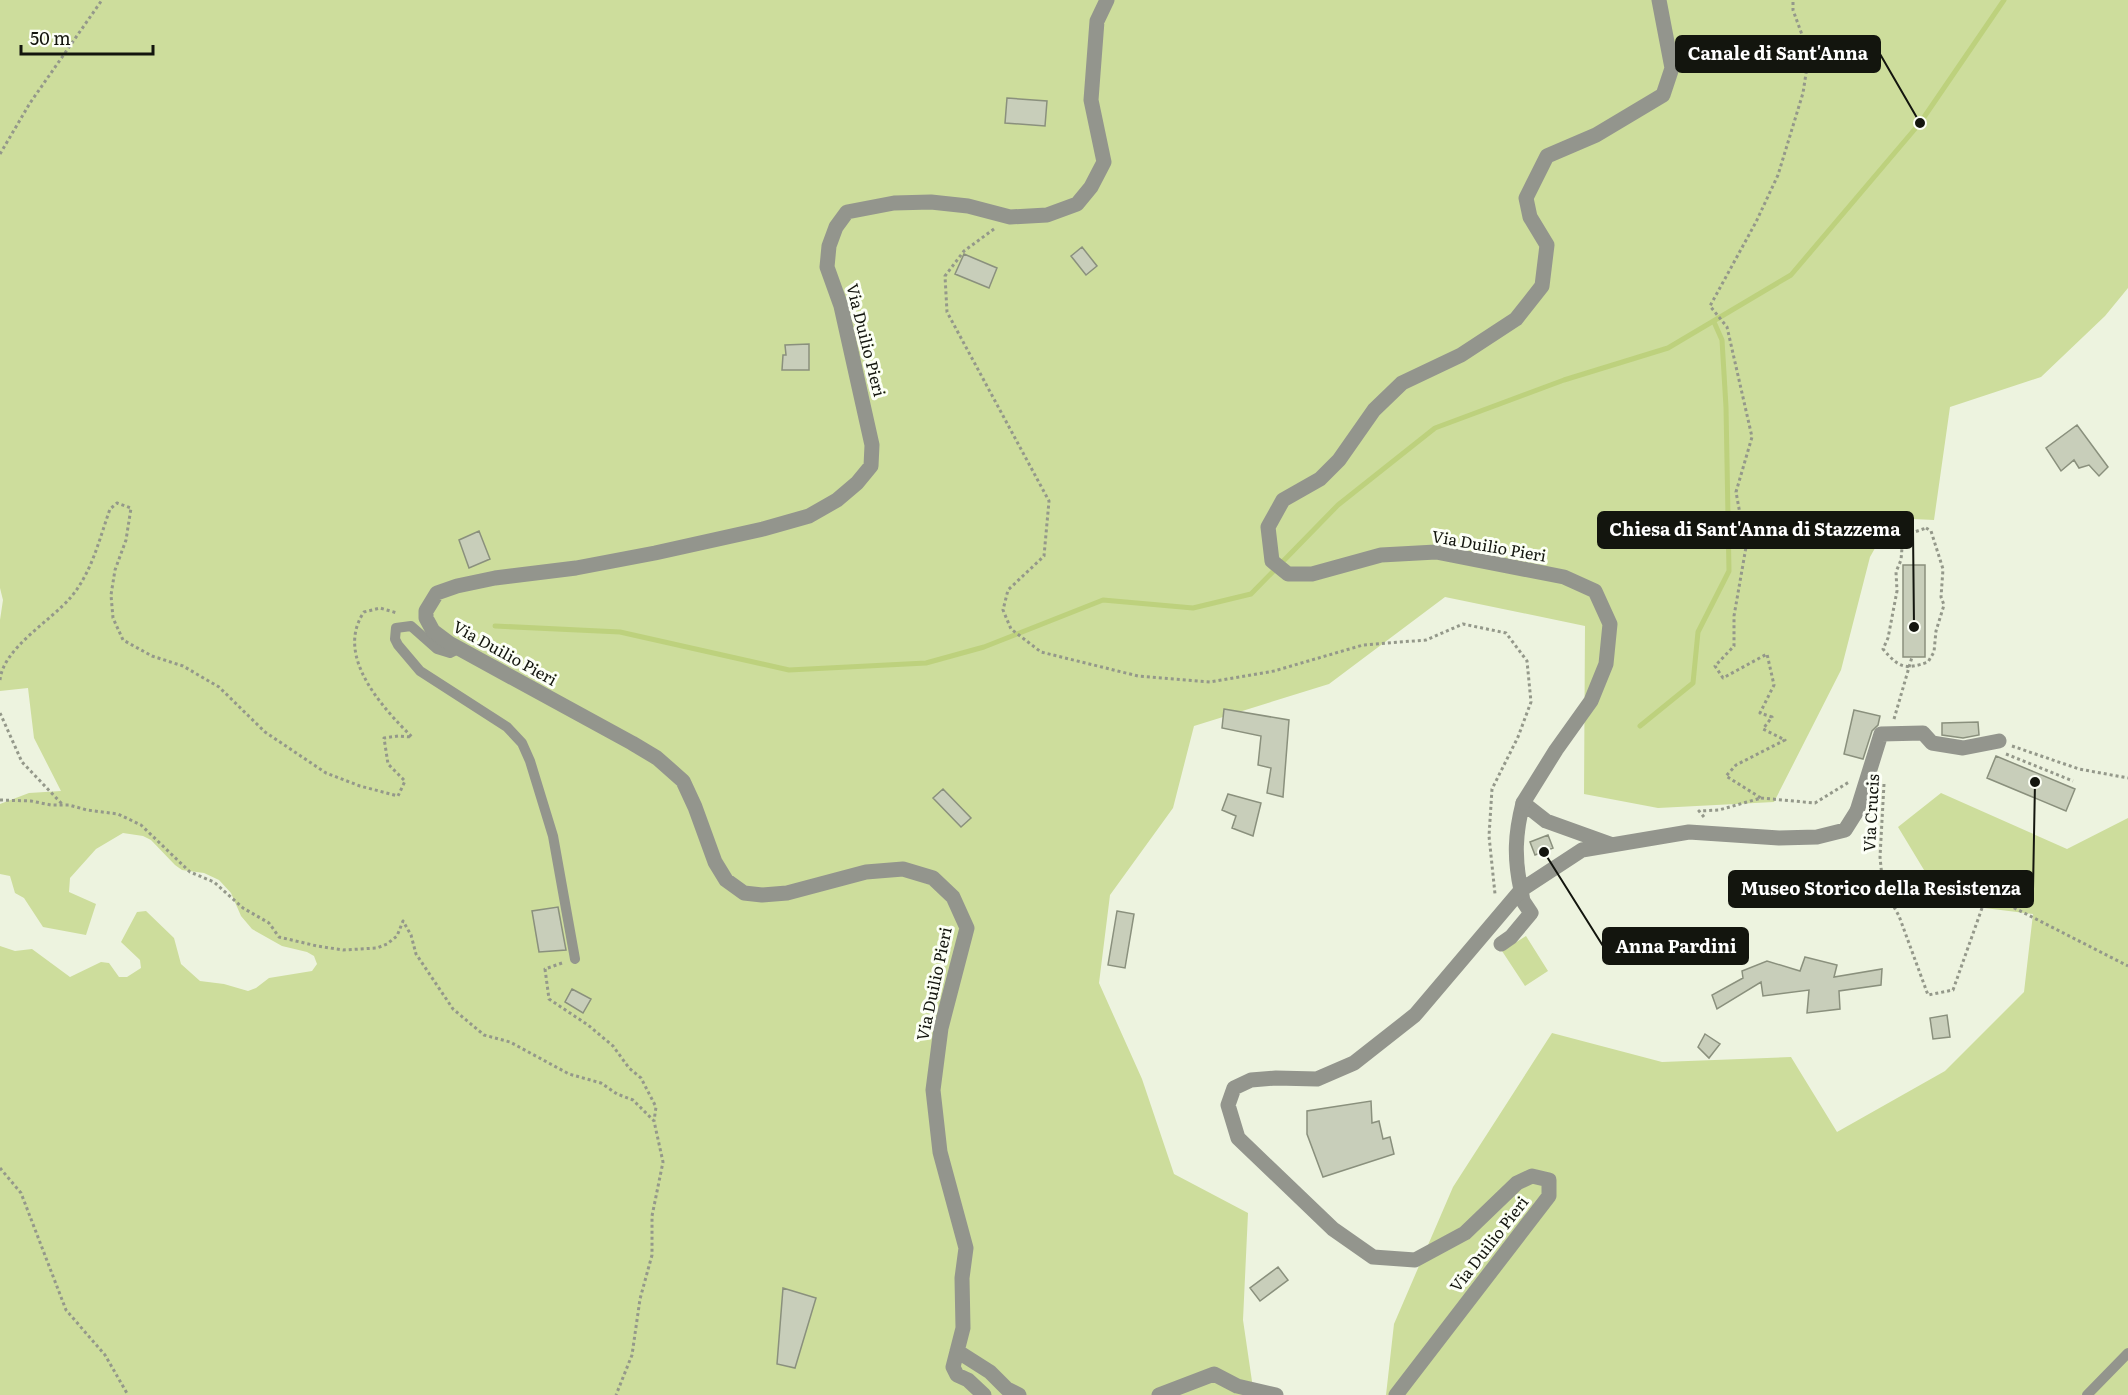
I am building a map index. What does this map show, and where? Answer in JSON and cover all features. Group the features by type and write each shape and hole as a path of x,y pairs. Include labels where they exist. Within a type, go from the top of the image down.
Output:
{"street":[{"name":"Via Duilio Pieri","path":"957,1351 963,1328 962,1278 966,1248 940,1152 933,1090 940,1028 967,928 953,897 933,878 903,869 866,872 787,893 762,895 744,893 726,880 715,862 683,781 657,758 458,649 433,631 426,618 426,611 437,593 457,586 507,576 576,568 710,542 809,516 837,500 857,483 871,466 872,445 841,306 827,267 829,246 836,227 847,212 894,203 931,202 968,206 1010,217 1047,215 1077,204 1091,187 1104,162 1091,100 1097,21 1107,0"},
{"name":"Via Duilio Pieri","path":"1521,890 1516,870 1516,833 1523,802 1591,701 1606,664 1610,624 1595,591 1564,577 1436,552 1381,555 1312,574 1288,574 1272,561 1268,527 1283,500 1320,478 1339,460 1374,410 1401,382 1461,355 1516,319 1542,286 1547,245 1530,218 1526,198 1547,156 1596,135 1663,95 1672,68 1659,0"},
{"path":"1523,802 1546,821 1612,845 1689,832 1779,838 1817,837 1845,830 1857,811 1881,734 1923,733 1932,743 1963,748 2000,747"},
{"name":"Via Duilio Pieri","path":"1396,1395 1549,1196 1549,1180 1532,1176 1517,1183 1465,1233 1415,1260 1373,1257 1333,1228 1238,1138 1228,1105 1234,1088 1251,1080 1317,1079 1354,1064 1415,1016 1521,890 1582,850 1612,845"},
{"path":"1501,944 1511,937 1531,913 1523,901 1521,890"},
{"path":"984,1395 968,1380 957,1375 953,1367 957,1351 990,1372 1007,1389 1019,1395"},
{"path":"1159,1395 1214,1374 1237,1386 1276,1395"}],"lane":[{"path":"458,649 450,653 437,649 411,626 396,628 395,639 398,645 420,671 507,727 522,743 530,761 553,836 575,959"},
{"path":"2086,1395 2128,1353"}],"path":[{"path":"0,154 30,103 102,0"},
{"path":"1761,798 1726,776 1736,765 1785,740 1763,729 1772,717 1760,713 1774,685 1767,654 1723,678 1715,666 1734,646 1734,616 1746,547 1736,492 1752,437 1727,327 1710,306 1756,222 1778,175 1803,93 1809,54 1793,10 1793,0"},
{"path":"1010,217 964,251 945,276 947,312 1049,501 1044,556 1008,590 1003,610 1011,629 1022,640 1041,652 1094,667 1138,676 1209,682 1274,671 1364,645 1426,640 1463,624 1506,633 1527,662 1531,702 1518,737 1492,789 1489,836 1493,889 1502,911"},
{"path":"0,680 1,670 19,646 70,597 87,573 110,509 117,503 131,508 126,540 115,570 111,595 113,618 123,640 152,656 183,666 219,687 265,732 326,773 360,786 398,796 405,782 388,764 384,738 412,737 374,696 355,651 357,623 364,612 380,608 426,618"},
{"path":"1926,528 1931,531 1943,569 1941,597 1944,605 1936,631 1934,652 1928,662 1908,668 1894,663 1883,649 1888,639 1897,591 1896,572 1901,560 1903,536 1926,528"},
{"path":"1889,734 1912,657"},
{"path":"0,713 22,762 63,805"},
{"path":"2000,747 2079,769 2128,778"},
{"path":"2000,747 2073,781"},
{"name":"Via Crucis","path":"1884,780 1880,857 1884,887 1899,916 1928,995 1953,990 1987,894 2128,966"},
{"path":"1718,834 1699,811 1719,810 1761,798 1815,803 1848,782"},
{"path":"0,800 31,801 118,814 141,825 190,872 214,882 243,908 269,923 279,937 343,950 377,948 397,936 403,921 411,935 416,954 453,1009 484,1035 510,1042 569,1074 601,1083 617,1094 633,1100 654,1121"},
{"path":"575,959 545,969 549,999 588,1025 613,1046 628,1068 641,1078 656,1107 654,1121 663,1162 652,1216 652,1255 640,1299 632,1355 616,1395"},
{"path":"0,1168 21,1193 66,1310 105,1355 128,1395"}],"green space":[{"path":"0,0 2128,0 2128,288 2105,316 2041,377 1950,407 1934,520 1892,518 1870,557 1841,670 1774,802 1658,808 1584,794 1585,626 1445,597 1329,684 1194,726 1173,808 1110,895 1099,983 1142,1079 1174,1174 1248,1213 1243,1320 1254,1395 0,1395 0,946 15,951 32,949 70,977 101,962 109,963 119,977 127,977 141,968 140,960 121,942 137,912 146,911 174,938 181,964 200,981 224,984 248,991 269,978 312,971 317,964 314,956 307,952 282,946 252,929 241,916 231,893 219,880 204,873 182,870 151,840 143,836 123,833 96,849 70,878 69,892 96,904 86,935 43,927 24,898 15,893 10,876 0,874 0,804 29,793 61,791 34,738 28,688 0,691 0,620 3,600 0,588"},
{"path":"1941,793 2067,849 2128,818 2128,1395 1386,1395 1394,1324 1453,1187 1552,1033 1662,1062 1791,1057 1837,1132 1945,1071 2024,992 2033,914 1944,903 1898,827"},
{"path":"1526,936 1548,971 1525,986 1502,951"}],"building":[{"path":"1007,98 1047,101 1045,126 1005,123"},
{"path":"1082,247 1097,266 1086,275 1071,256"},
{"path":"964,254 997,268 989,288 955,274"},
{"path":"809,344 809,370 782,370 783,355 786,355 785,345"},
{"path":"2077,425 2108,467 2099,476 2089,465 2079,468 2074,460 2061,471 2046,448"},
{"path":"479,531 490,559 469,568 459,540"},
{"path":"1903,565 1925,565 1925,657 1903,657"},
{"path":"1224,709 1289,720 1283,797 1267,793 1271,768 1258,765 1261,736 1222,728"},
{"path":"1854,710 1880,716 1878,725 1872,731 1863,759 1844,754"},
{"path":"1978,722 1979,735 1963,738 1942,735 1942,723"},
{"path":"1996,756 2075,789 2066,811 1987,778"},
{"path":"943,789 971,818 961,827 933,798"},
{"path":"1228,794 1261,803 1253,836 1232,828 1236,816 1222,810"},
{"path":"1548,835 1553,848 1535,855 1530,842"},
{"path":"558,907 566,950 539,952 532,911"},
{"path":"1117,911 1134,914 1125,968 1108,965"},
{"path":"1805,957 1837,965 1834,977 1882,969 1881,985 1839,991 1840,1009 1807,1013 1809,990 1763,996 1761,982 1717,1009 1712,995 1743,978 1742,971 1767,961 1800,971"},
{"path":"572,989 591,999 583,1013 565,1002"},
{"path":"1947,1015 1950,1037 1933,1039 1930,1018"},
{"path":"1705,1034 1720,1044 1709,1058 1698,1047"},
{"path":"1371,1101 1372,1123 1379,1121 1383,1139 1390,1137 1394,1154 1323,1177 1307,1134 1307,1111"},
{"path":"1278,1267 1288,1280 1260,1301 1250,1288"},
{"path":"783,1288 816,1298 795,1368 777,1364"}],"waterway":[{"path":"495,626 620,632 789,670 926,663 984,647 1103,600 1193,608 1251,594 1338,505 1435,428 1564,380 1668,348 1791,275 1920,123 2004,0"},
{"path":"1640,726 1693,683 1698,632 1729,571 1726,407 1722,340 1714,322"}],"place":[{"name":"Canale di Sant'Anna","path":"1920,123"},
{"name":"Chiesa di Sant'Anna di Stazzema","path":"1914,627"},
{"name":"Museo Storico della Resistenza","path":"2035,782"},
{"name":"Anna Pardini","path":"1544,852"}]}
